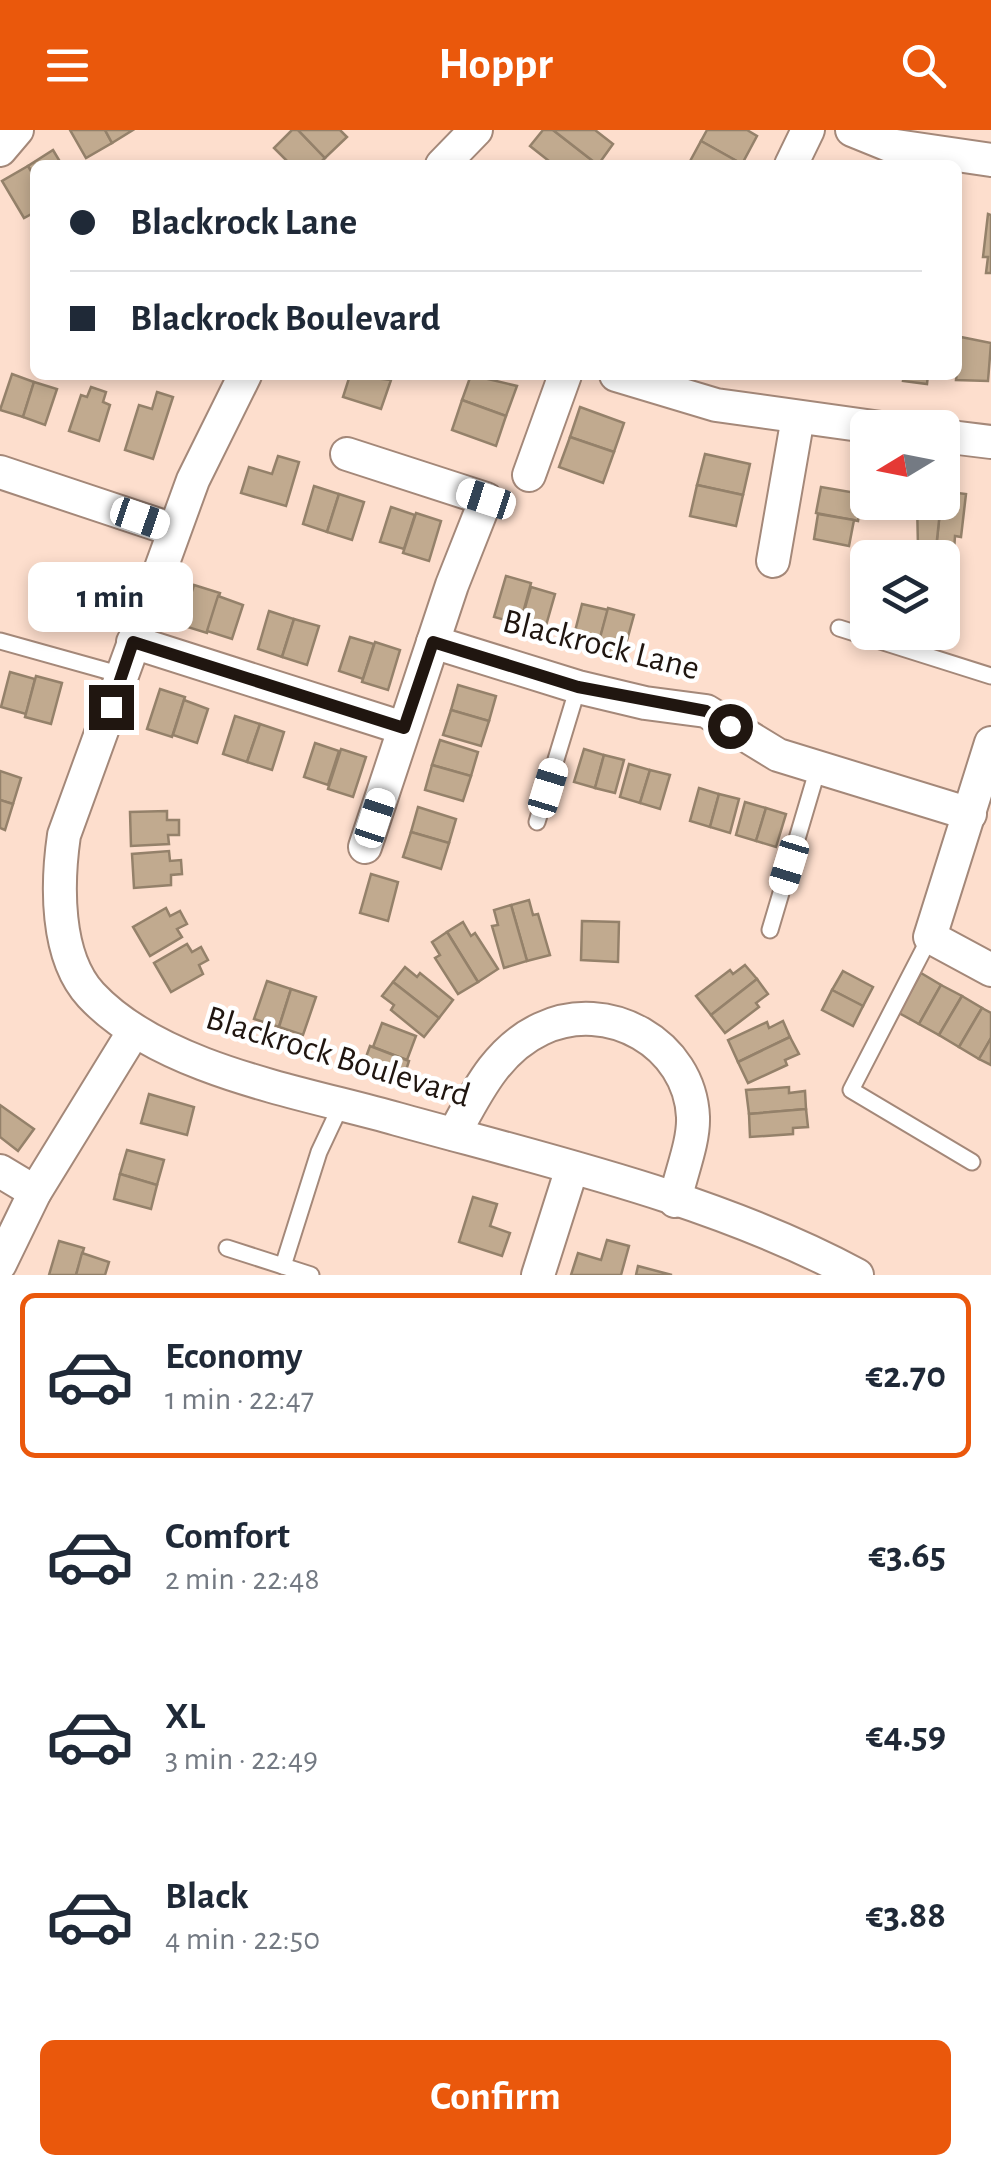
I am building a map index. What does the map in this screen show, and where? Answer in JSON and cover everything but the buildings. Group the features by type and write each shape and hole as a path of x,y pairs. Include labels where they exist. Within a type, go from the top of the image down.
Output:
{"street":[{"path":"0,150 17,130"},
{"path":"447,160 476,130"},
{"path":"793,160 808,130"},
{"path":"852,130 889,145 991,160"},
{"name":"Blackrock Boulevard","path":"242,380 192,480 64,835 58,878 63,936 88,992 134,1031 221,1069 674,1200 800,1245 857,1275"},
{"path":"529,475 563,380"},
{"path":"648,380 673,384 716,406 850,424"},
{"path":"773,561 798,417"},
{"path":"960,438 991,442"},
{"path":"347,454 486,499 433,642 365,847"},
{"path":"0,472 174,530"},
{"path":"133,642 404,728"},
{"name":"Blackrock Lane","path":"433,642 578,687 706,711 778,755 970,814"},
{"path":"991,743 930,937 991,970"},
{"path":"454,1134 490,1069 540,1029 590,1017 648,1033 686,1077 694,1120 674,1200"},
{"path":"0,1264 36,1192 134,1031"},
{"path":"538,1275 572,1168"},
{"path":"0,1171 36,1192"}],"lane":[{"path":"838,628 991,676"},
{"path":"0,641 122,674"},
{"path":"537,822 578,687"},
{"path":"770,930 818,768"},
{"path":"930,937 851,1090 972,1162"},
{"path":"283,1266 320,1152 342,1103"},
{"path":"227,1248 311,1275"}],"route":[{"path":"111,707 133,642 404,728 433,642 578,687 645,703 706,711 730,726"}]}
